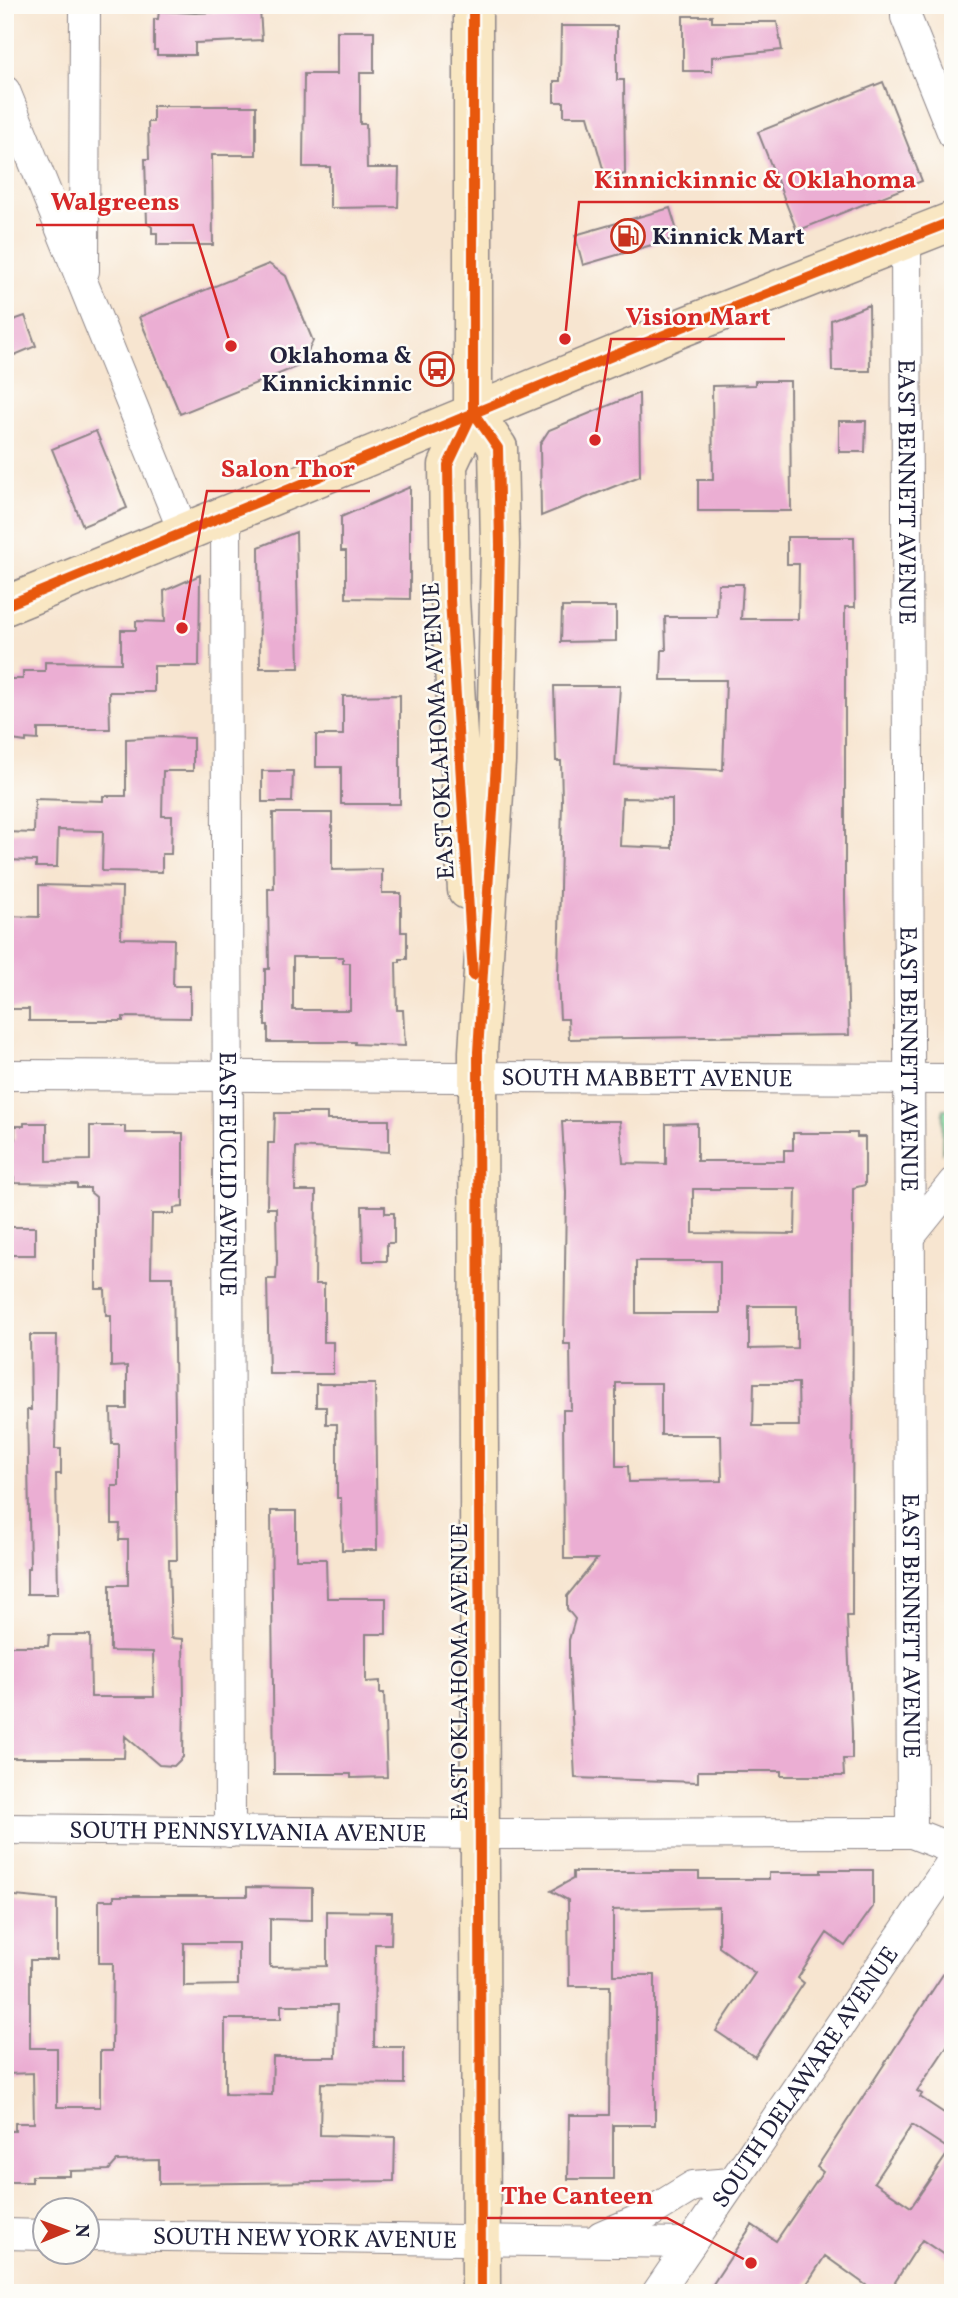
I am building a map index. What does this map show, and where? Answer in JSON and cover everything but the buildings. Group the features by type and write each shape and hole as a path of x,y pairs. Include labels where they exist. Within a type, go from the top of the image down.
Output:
{"street":[{"path":"84,286 85,5"},
{"name":"EAST OKLAHOMA AVENUE","path":"473,5 473,412 448,465 450,599 478,1065 481,2293"},
{"path":"906,5 906,16 953,134"},
{"path":"5,91 184,533"},
{"path":"5,606 473,412 953,221"},
{"name":"EAST BENNETT AVENUE","path":"906,240 912,1833"},
{"name":"EAST OKLAHOMA AVENUE","path":"473,412 499,448 500,545 495,762 478,1065"},
{"name":"EAST EUCLID AVENUE","path":"226,516 230,1832"},
{"name":"SOUTH MABBETT AVENUE","path":"5,1075 229,1077 478,1065 953,1079"},
{"path":"911,1235 953,1183"},
{"name":"SOUTH PENNSYLVANIA AVENUE","path":"5,1829 480,1834 912,1833"},
{"path":"912,1833 953,1849"},
{"name":"SOUTH DELAWARE AVENUE","path":"657,2293 953,1860"},
{"path":"592,2240 638,2220 693,2186 731,2183"},
{"path":"5,2234 32,2235"},
{"name":"SOUTH NEW YORK AVENUE","path":"102,2235 691,2243"}],"green space":[{"path":"943,1109 953,1109 953,1137 942,1152"}],"cycle path":[{"path":"473,5 473,412 448,465 450,599 473,976"},
{"path":"5,606 683,327 953,221"},
{"path":"473,412 498,448 500,545 496,762 478,1052 481,2293"}],"place":[{"name":"Kinnick Mart","path":"628,236"},
{"name":"Kinnickinnic & Oklahoma","path":"565,339"},
{"name":"Walgreens","path":"231,346"},
{"name":"Oklahoma & Kinnickinnic","path":"437,369"},
{"name":"Vision Mart","path":"595,440"},
{"name":"Salon Thor","path":"182,628"},
{"name":"The Canteen","path":"751,2263"}]}
